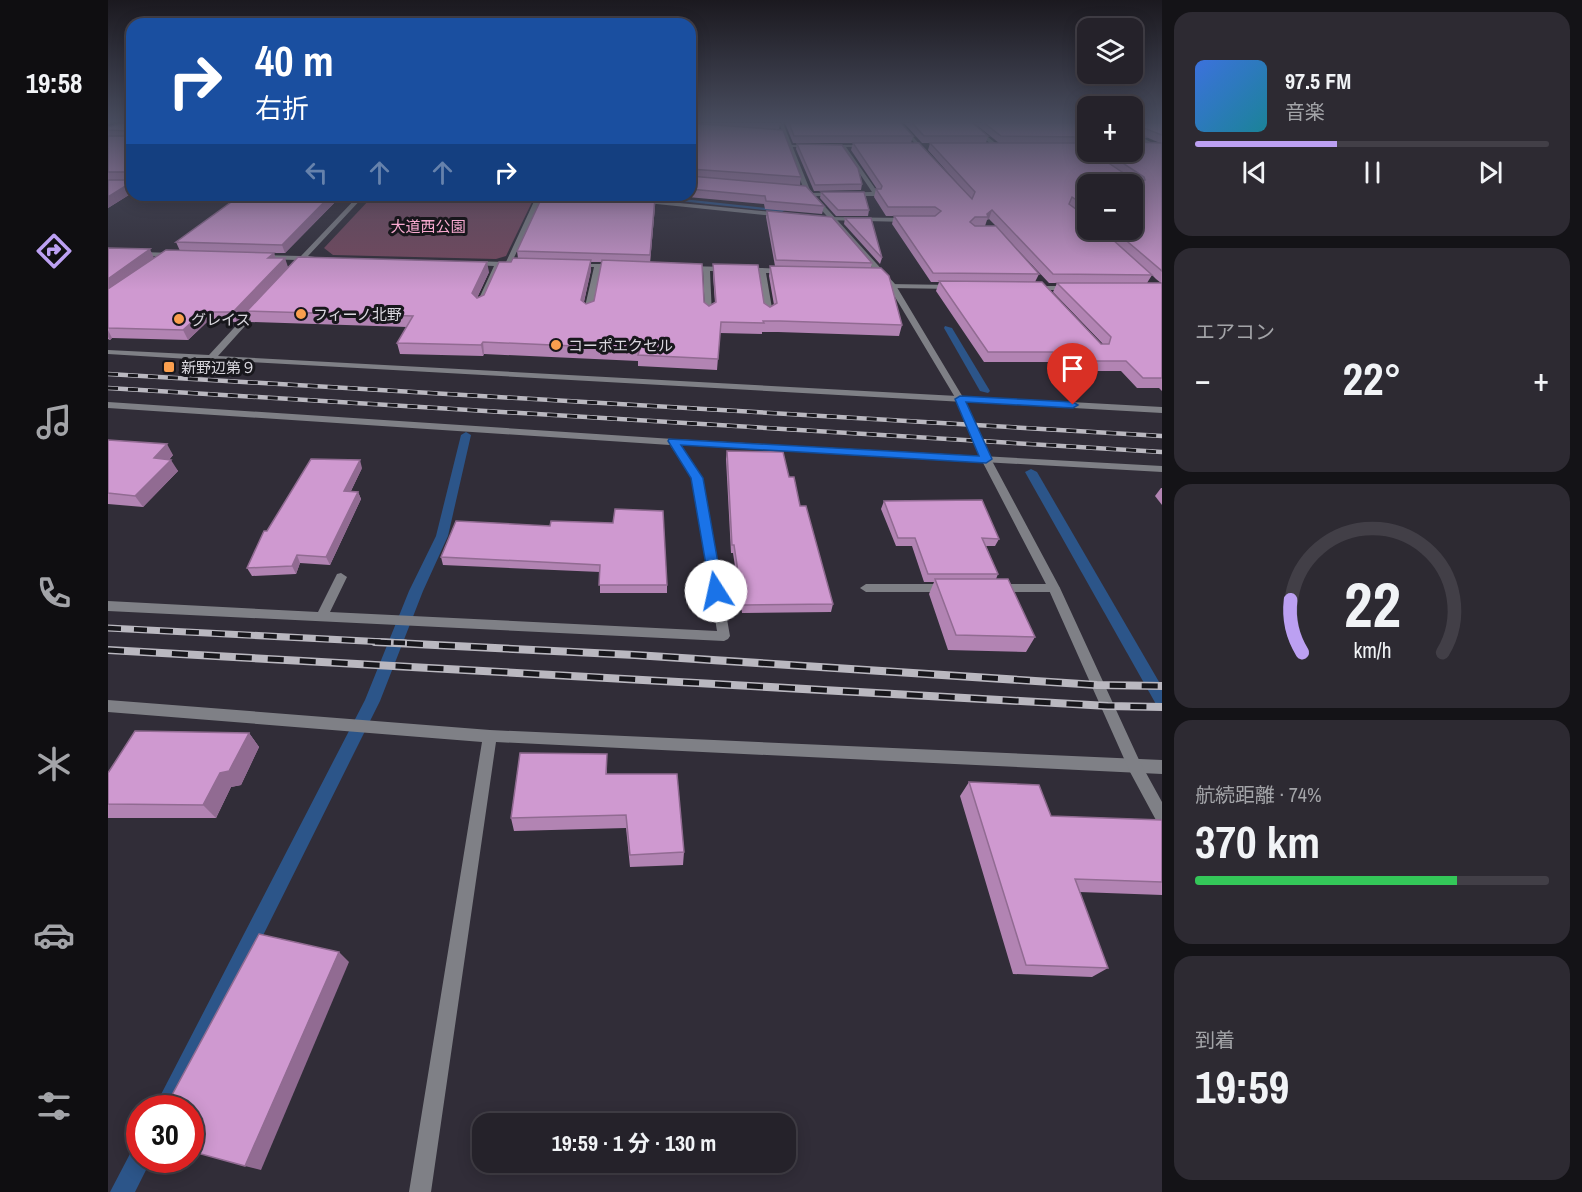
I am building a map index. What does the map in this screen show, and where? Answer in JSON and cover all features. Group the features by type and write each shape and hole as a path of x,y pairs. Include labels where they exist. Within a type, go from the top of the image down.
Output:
{"street":[{"path":"803,179 809,193 836,220 892,286 960,399 986,459 1054,588 1135,767 1162,817"},
{"path":"796,189 809,193 876,194 865,179"},
{"path":"295,266 356,201"},
{"path":"508,264 537,201"},
{"path":"629,201 790,216"},
{"path":"813,218 911,220"},
{"path":"108,253 178,255"},
{"path":"158,261 167,255"},
{"path":"246,256 325,259"},
{"path":"463,263 519,264"},
{"path":"480,305 498,264"},
{"path":"564,265 622,266"},
{"path":"588,311 598,266"},
{"path":"682,268 798,272"},
{"path":"706,268 709,314"},
{"path":"762,270 769,314"},
{"path":"869,273 881,274"},
{"path":"892,286 961,287"},
{"path":"1019,287 1081,288"},
{"path":"204,366 265,300"},
{"path":"108,352 1162,410"},
{"path":"108,405 1162,469"},
{"path":"108,606 724,636 697,478 673,441"},
{"path":"322,616 341,577"},
{"path":"866,588 960,588"},
{"path":"984,588 1054,588"},
{"path":"108,706 490,736 1162,767"},
{"path":"420,1192 490,736"}],"green space":[{"name":"大道西公園","path":"368,201 533,201 506,256 496,259 333,255 324,248"}],"building":[{"path":"696,179 806,186 824,206 766,201 765,196 696,190"},
{"path":"812,179 861,179 862,184 815,185"},
{"path":"877,179 953,179 972,199 975,192 963,179 1077,179 1077,200 1072,197 1069,204 1077,210 1077,240 1113,240 1152,275 1053,274 992,210 987,214 988,217 975,217 970,222 975,226 996,226 1039,274 933,273 894,216 935,216 941,211 935,207 888,207 876,189 881,189 882,186"},
{"path":"1162,179 1162,271 1126,240 1143,240 1143,180"},
{"path":"108,180 126,180 126,186 108,197"},
{"path":"821,192 864,192 869,210 838,210"},
{"path":"233,201 325,201 282,245 176,242"},
{"path":"540,201 655,201 650,255 517,251"},
{"path":"767,211 832,217 872,263 776,260"},
{"path":"845,218 871,218 882,258"},
{"path":"108,248 150,249 108,279"},
{"path":"166,250 274,253 268,258 285,258 233,312 203,312 183,330 108,328 108,289"},
{"path":"298,257 487,262 472,293 477,298 484,295 499,262 511,262 513,258 591,260 581,300 586,304 594,301 602,260 702,264 704,302 709,306 716,302 713,264 758,265 764,303 770,307 777,303 770,266 881,268 889,276 902,325 780,321 721,322 718,359 638,355 640,349 483,342 481,345 397,343 413,316 247,311"},
{"path":"939,281 1042,282 1101,344 1109,344 1111,337 1057,283 1162,283 1162,378 1143,378 1126,361 1060,361 1053,352 988,352"},
{"path":"108,440 167,444 154,458 171,460 135,496 108,493"},
{"path":"727,451 783,452 789,477 794,477 800,506 806,506 833,604 743,605 734,545 732,545"},
{"path":"311,459 360,460 344,491 358,492 326,557 297,555 292,566 247,568 264,531 267,531"},
{"path":"982,500 999,539 982,538 998,574 928,574 915,538 898,538 884,501"},
{"path":"615,509 663,511 667,585 599,585 600,565 441,557 456,521 550,526 551,521 613,523"},
{"path":"935,579 1008,579 1035,637 956,635"},
{"path":"135,731 249,733 229,771 220,773 203,805 108,804 108,773"},
{"path":"520,753 607,754 606,774 677,774 684,852 630,855 626,815 511,818"},
{"path":"969,782 1039,785 1051,816 1162,820 1162,882 1075,879 1108,968 1026,965"},
{"path":"259,934 339,952 245,1166 204,1155 204,1095 172,1095"}],"waterway":[{"path":"688,201 782,210"},
{"path":"948,328 985,391"},
{"path":"172,1095 372,701 416,591 442,536 466,435"},
{"path":"1031,472 1162,701"},
{"path":"122,1192 132,1173"}],"railway":[{"path":"108,374 1162,436"},
{"path":"108,388 1162,452"},
{"path":"108,628 405,643"},
{"path":"375,642 635,655 1097,685 1162,686"},
{"path":"108,650 1108,706 1162,707"}],"place":[{"name":"フィーノ北野","path":"301,314"},
{"name":"グレイス","path":"179,319"},
{"name":"コーポエクセル","path":"556,345"},
{"name":"新野辺第９","path":"169,367"}],"route":[{"path":"716,591 697,478 673,441 986,459 960,399 1073,405"}]}
